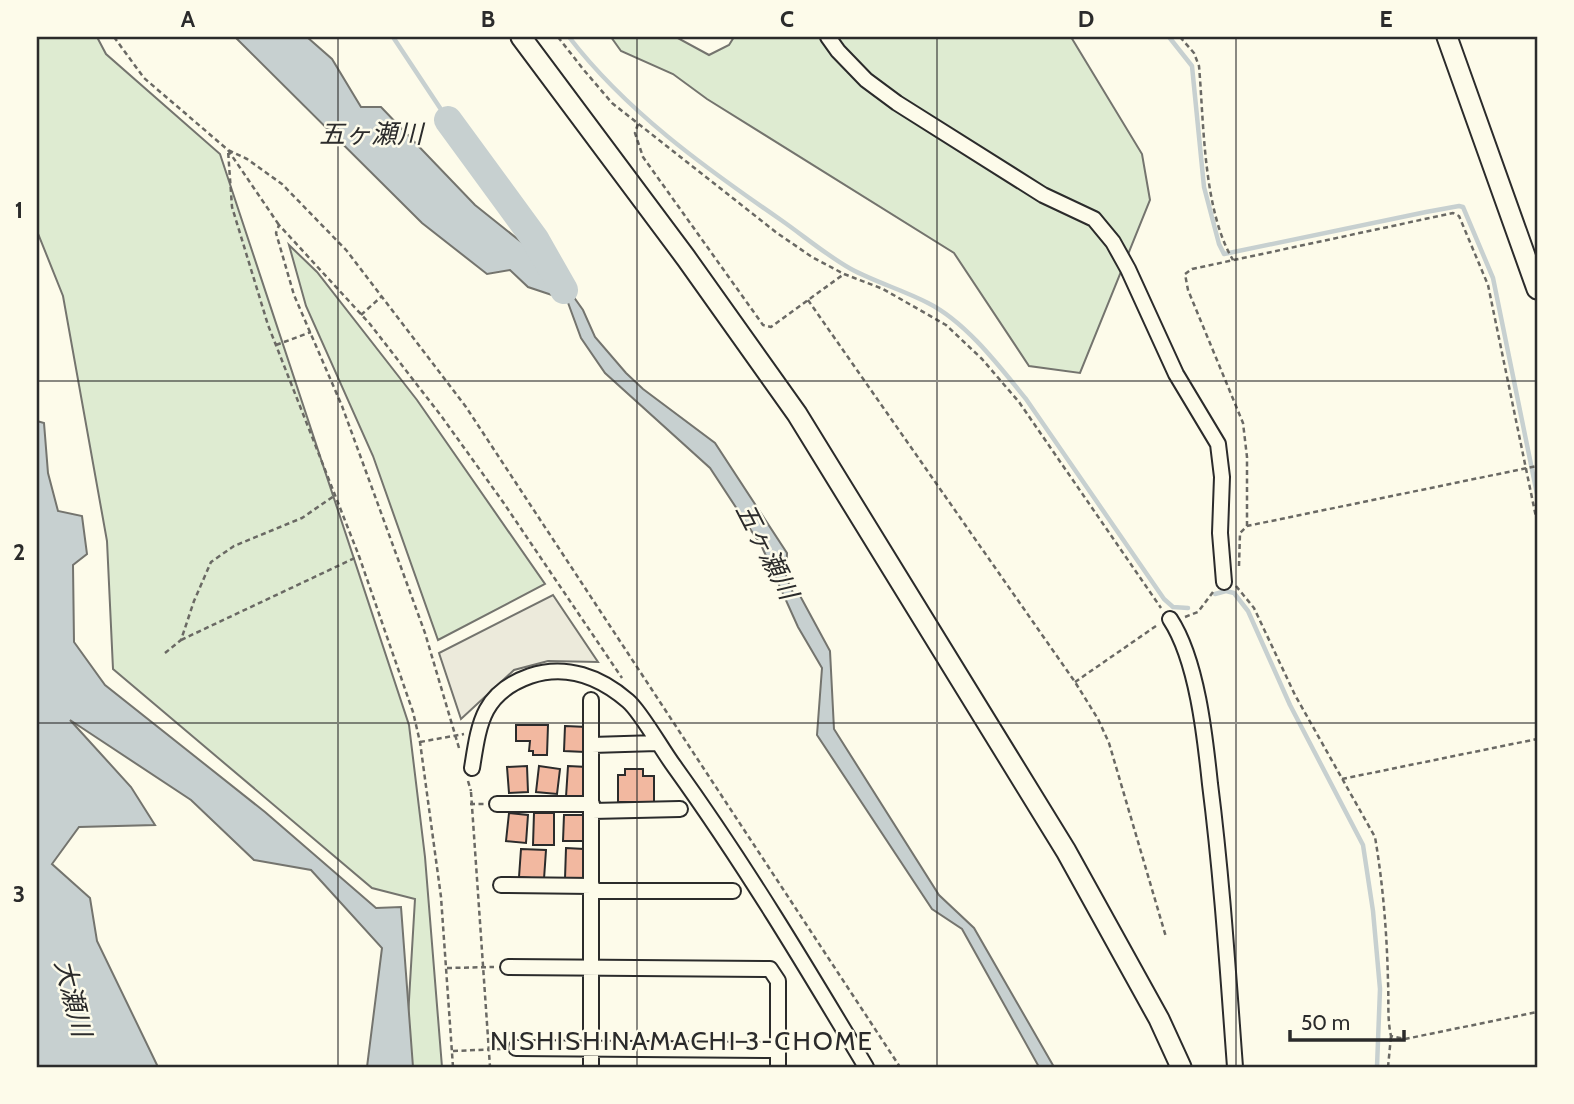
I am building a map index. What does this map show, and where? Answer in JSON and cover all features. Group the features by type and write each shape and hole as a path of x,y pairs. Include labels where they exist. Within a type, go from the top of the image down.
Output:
{"street":[{"path":"521,37 686,258 797,414 1066,851 1159,1019 1181,1067"},
{"path":"828,37 866,79 897,103 1043,195 1094,219 1113,242 1176,374 1218,444 1222,477 1220,533 1231,580"},
{"path":"1447,37 1537,289"},
{"path":"1170,619 1188,662 1203,725 1221,871 1235,1067"},
{"path":"467,769 486,708 499,693 515,681 535,674 558,671 590,676 630,702 750,878 866,1067"},
{"path":"591,700 591,1067"},
{"path":"592,745 657,743"},
{"path":"497,804 680,809"},
{"path":"501,885 733,891"},
{"path":"508,967 770,969 778,981 778,1067"},
{"path":"516,1048 778,1049"}],"path":[{"path":"114,37 144,78 228,150 279,225 362,315 442,417 622,676 630,702"},
{"path":"558,37 612,103 777,233 812,257 844,274 883,289 929,313 982,359 1019,402 1170,619"},
{"path":"1180,37 1194,53 1199,66 1209,177 1217,220 1233,260"},
{"path":"638,123 635,133 643,157 763,325 771,327 844,274"},
{"path":"228,150 247,159 282,184 348,251 466,407 900,1067"},
{"path":"228,150 232,207 276,345 359,556 413,712 421,743 441,897 453,1067"},
{"path":"1247,526 1247,457 1243,423 1188,290 1185,274 1192,268 1454,213 1459,216 1489,285 1537,522"},
{"path":"279,225 276,233 294,295 342,406 425,633 467,769 471,792 490,1067"},
{"path":"362,315 382,296"},
{"path":"808,300 1075,682 1110,743 1166,937"},
{"path":"276,345 311,332"},
{"path":"1239,567 1240,533 1247,526 1537,466"},
{"path":"181,640 211,562 234,546 302,518 334,496"},
{"path":"165,653 181,640 359,556"},
{"path":"1075,682 1156,626 1170,619 1198,612 1208,595 1231,580 1237,587 1254,608 1295,695 1375,837 1388,982 1388,1020 1391,1036 1388,1067"},
{"path":"421,743 478,732"},
{"path":"1340,779 1537,738"},
{"path":"467,769 471,792"},
{"path":"447,968 508,967"},
{"path":"1391,1036 1405,1039 1537,1012"},
{"path":"452,1051 516,1048"}],"green space":[{"path":"37,37 97,37 106,54 220,154 409,725 425,857 442,1067 405,1067 415,899 372,888 113,669 107,541 63,296 37,231"},
{"path":"611,37 676,37 709,55 729,45 734,37 1071,37 1142,154 1150,200 1080,373 1029,366 954,253 707,99 673,74 621,51"},
{"path":"289,245 317,272 417,400 545,584 438,640 373,456 306,306"}],"shaded area":[{"path":"553,595 598,662 548,661 514,670 461,719 439,653"}],"water":[{"name":"五ヶ瀬川","path":"235,37 307,37 332,59 361,107 381,107 475,205 530,249 568,289 583,310 595,337 626,373 715,443 787,553 786,577 794,595 798,592 830,651 834,729 939,895 974,928 1054,1067 1039,1067 962,929 932,909 817,735 822,668 798,627 762,547 710,468 605,373 581,338 567,300 528,287 510,270 487,274 422,223"},
{"name":"大瀬川","path":"37,421 44,423 48,473 58,511 82,516 87,554 73,565 74,642 105,685 265,812 376,908 401,907 413,1067 367,1067 382,948 311,870 254,860 191,800 70,720 131,787 155,825 79,827 52,864 90,898 97,941 158,1067 37,1067"}],"building":[{"path":"516,725 548,725 547,755 533,755 533,751 529,751 530,741 516,741"},
{"path":"565,726 587,727 585,752 564,751"},
{"path":"527,766 528,792 509,793 507,767"},
{"path":"539,766 560,769 557,794 536,792"},
{"path":"568,766 587,767 585,798 566,797"},
{"path":"625,769 643,769 643,776 654,776 654,802 618,802 618,775 625,775"},
{"path":"509,813 528,815 526,843 506,841"},
{"path":"534,813 554,813 554,845 533,845"},
{"path":"564,815 584,815 583,841 563,841"},
{"path":"566,848 584,849 583,879 565,879"},
{"path":"521,849 546,850 544,879 519,877"}],"waterway":[{"path":"393,37 448,120"},
{"path":"569,37 591,64 641,113 723,179 842,264 928,303 969,333 1026,399 1164,599 1173,607 1188,608"},
{"path":"1169,37 1192,66 1204,187 1224,254 1426,212 1463,207 1493,278 1537,494"},
{"path":"448,120 535,239 564,290"},
{"path":"1215,594 1226,591 1234,593 1248,611 1290,705 1363,845 1373,911 1380,989 1377,1067"}],"district":[{"name":"NISHISHINAMACHI 3-CHOME","path":"682,1041"}]}
